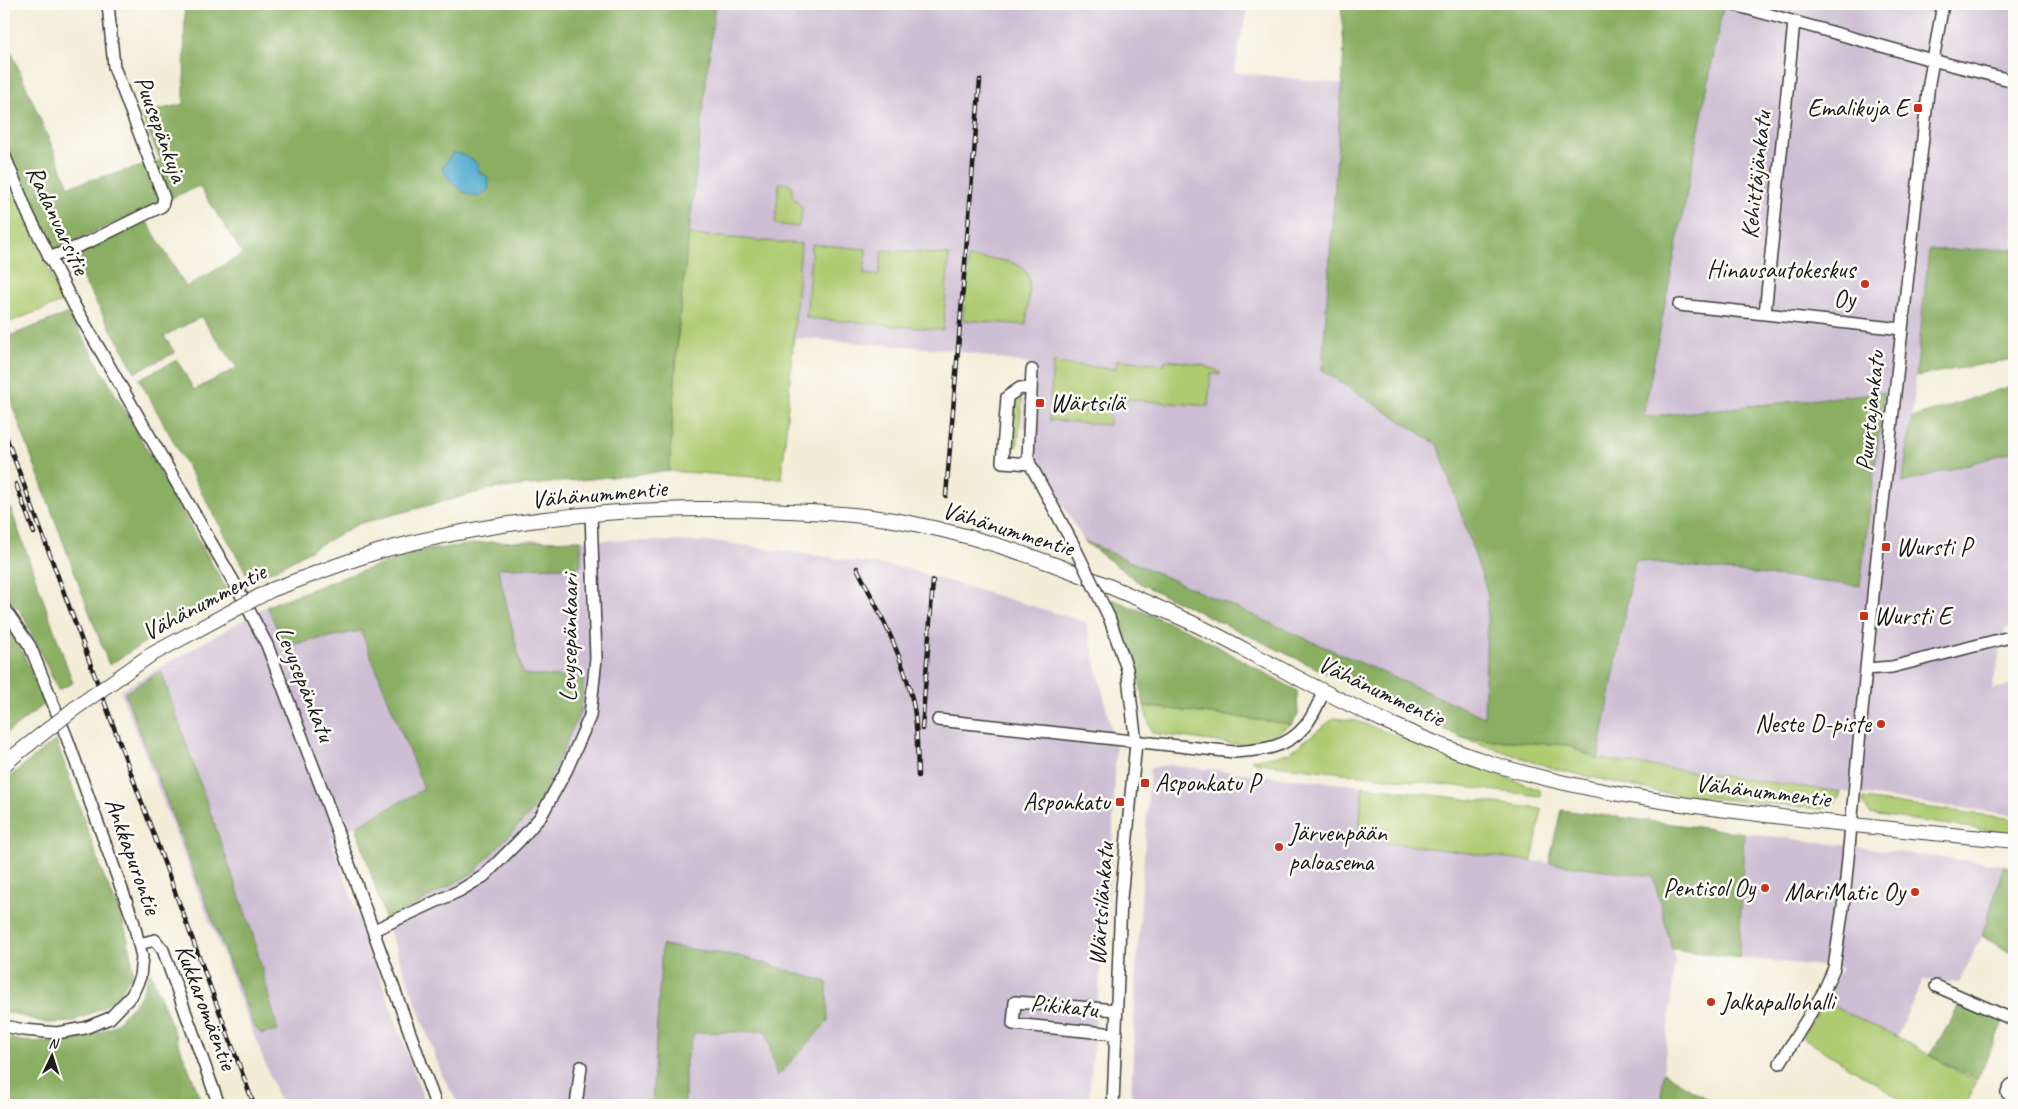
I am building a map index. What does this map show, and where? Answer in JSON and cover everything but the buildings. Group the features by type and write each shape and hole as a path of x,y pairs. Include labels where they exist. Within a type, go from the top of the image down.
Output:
{"main road":[{"name":"Vähänummentie","path":"9,760 74,709 149,656 271,590 388,549 472,530 591,514 648,510 745,508 828,513 913,523 1009,549 1072,572 1191,622 1324,692 1432,741 1491,763 1560,782 1626,795 1705,807 1850,825 2014,841"}],"street":[{"name":"Puusepänkuja","path":"49,258 162,206 164,198 114,67 108,4"},
{"path":"1731,4 2014,81"},
{"name":"Puurtajankatu","path":"1780,1063 1823,993 1834,968 1844,900 1866,669 1932,60 1943,4"},
{"name":"Kehittäjänkatu","path":"1765,314 1794,22"},
{"name":"Radanvarsitie","path":"4,154 28,214 74,305"},
{"name":"Levysepänkatu","path":"74,305 239,591 267,645 374,930 436,1105"},
{"path":"1679,305 1902,329"},
{"name":"Wärtsilänkatu","path":"1032,370 1027,448 1030,464 1073,544 1109,617 1127,670 1136,743 1122,899 1117,1010 1114,1034 1113,1105"},
{"path":"1030,388 1020,388 1007,397 1002,462 1030,464"},
{"name":"Levysepänkaari","path":"374,930 459,891 484,876 541,816 567,770 590,716 596,658 591,514"},
{"name":"Ankkapurontie","path":"4,608 30,646 67,738 133,920 142,957 140,976 132,995 110,1018 85,1028 57,1033 4,1026"},
{"path":"1866,669 1892,667 2014,636"},
{"path":"938,720 1136,743 1234,752 1261,750 1288,742 1306,725 1324,692"},
{"name":"Kukkaromäentie","path":"139,944 155,940 163,950 220,1105"},
{"path":"1936,986 2014,1020"},
{"name":"Pikikatu","path":"1114,1034 1013,1024 1015,1002 1117,1010"},
{"path":"576,1105 581,1067"},
{"path":"2014,1086 2011,1085 2007,1093 2014,1096"}],"shaded area":[{"path":"715,4 1218,4 1218,6 1247,10 1234,72 1342,84 1322,370 1438,445 1488,594 1484,718 1084,541 1046,477 1023,424 1027,364 953,350 678,329"},
{"path":"1714,4 2014,4 2014,249 1929,250 1912,418 1902,483 2014,451 2014,626 2005,629 1992,689 2014,685 2014,815 1598,759 1635,559 1860,586 1883,392 1643,417 1723,7"},
{"path":"581,540 720,542 904,568 1086,622 1116,749 1112,849 1088,1105 459,1105 442,1075 386,921 473,873 538,805 581,710 584,679 523,675 498,568 581,567"},
{"path":"267,606 285,646 361,631 424,789 331,839 426,1105 281,1105 120,691"},
{"path":"1169,765 1363,786 1358,839 1654,876 1675,960 1660,1105 1131,1105 1136,974 1150,768"},
{"path":"1744,833 2004,865 1982,936 1959,983 1923,980 1897,1036 1824,1002 1842,968 1739,958"}],"green space":[{"path":"185,4 715,4 678,329 669,471 491,489 358,524 276,569 250,580 139,379 177,360 194,390 237,368 201,317 164,336 175,353 135,372 70,256 147,222 186,287 243,254 199,186 50,251 10,159 4,137 4,35 69,186 161,161 141,114 184,104"},
{"path":"1341,4 1714,4 1723,7 1643,417 1884,392 1860,586 1635,560 1598,759 1567,745 1462,738 1141,584 1084,541 1484,717 1488,594 1438,445 1322,370 1344,48"},
{"path":"4,166 62,302 4,324"},
{"path":"779,183 792,186 792,195 802,208 798,227 775,224"},
{"path":"685,234 801,244 782,479 669,471"},
{"path":"812,244 866,249 864,274 879,276 882,250 949,255 943,330 806,318"},
{"path":"2014,249 2014,359 1916,376 1929,250"},
{"path":"968,258 995,259 1014,263 1027,273 1029,297 1026,325 963,320"},
{"path":"69,313 227,590 109,665 4,383 4,338"},
{"path":"1117,360 1165,364 1165,360 1186,362 1207,367 1220,372 1220,374 1211,374 1208,406 1111,398 1109,425 1049,420 1053,363 1116,369"},
{"path":"2014,385 2014,451 1902,483 1912,418"},
{"path":"1020,397 1022,401 1018,444 1015,448 1012,444 1016,401"},
{"path":"4,490 73,683 58,690 20,610 4,596"},
{"path":"581,540 581,567 498,568 523,674 584,679 581,710 538,805 473,873 386,921 356,826 424,789 361,631 285,646 267,606 421,551 490,542"},
{"path":"1112,599 1190,631 1297,691 1298,715 1292,724 1144,706 1137,668"},
{"path":"4,624 21,649 45,704 4,735"},
{"path":"161,671 253,935 278,1031 262,1034 254,1027 125,693"},
{"path":"1144,706 1292,724 1260,743 1233,744 1152,733"},
{"path":"1334,718 1357,721 1540,790 1541,796 1258,763 1251,760 1289,753"},
{"path":"1462,738 1567,745 1598,759 1841,792 1836,802 1821,809 1663,793 1559,770"},
{"path":"56,740 104,877 122,917 131,952 133,974 118,996 102,1008 72,1022 46,1023 4,1011 4,781"},
{"path":"1363,786 1542,809 1532,861 1358,839"},
{"path":"1863,799 2014,819 2014,834 1870,814 1863,803"},
{"path":"1561,810 1744,833 1739,958 1672,949 1653,876 1549,863"},
{"path":"2004,865 2014,870 2014,955 1982,936"},
{"path":"662,945 739,956 827,982 828,1021 777,1077 766,1031 694,1033 685,1063 685,1105 652,1105"},
{"path":"150,971 203,1105 4,1105 4,1037 21,1041 59,1043 87,1038 114,1026 141,996"},
{"path":"1963,1001 2004,1020 1977,1080 1930,1055"},
{"path":"1824,1002 1894,1035 1976,1082 1965,1105 1899,1105 1902,1100 1802,1037"},
{"path":"1664,1072 1716,1105 1660,1105"}],"water":[{"path":"452,153 472,159 478,164 479,172 488,177 489,189 479,197 457,188 442,169"}],"railway":[{"path":"946,496 980,80"},
{"path":"4,431 254,1105"},
{"path":"16,484 34,533"},
{"path":"857,568 897,651 909,685 916,721 918,776"},
{"path":"922,729 933,581"}],"place":[{"name":"Emalikuja E","path":"1918,108"},
{"name":"Hinausautokeskus Oy","path":"1865,284"},
{"name":"Wärtsilä","path":"1040,403"},
{"name":"Wursti P","path":"1886,547"},
{"name":"Wursti E","path":"1864,616"},
{"name":"Neste D-piste","path":"1881,724"},
{"name":"Asponkatu P","path":"1145,783"},
{"name":"Asponkatu","path":"1120,802"},
{"name":"Järvenpään paloasema","path":"1279,847"},
{"name":"Pentisol Oy","path":"1765,888"},
{"name":"MariMatic Oy","path":"1915,892"},
{"name":"Jalkapallohalli","path":"1711,1002"}]}
